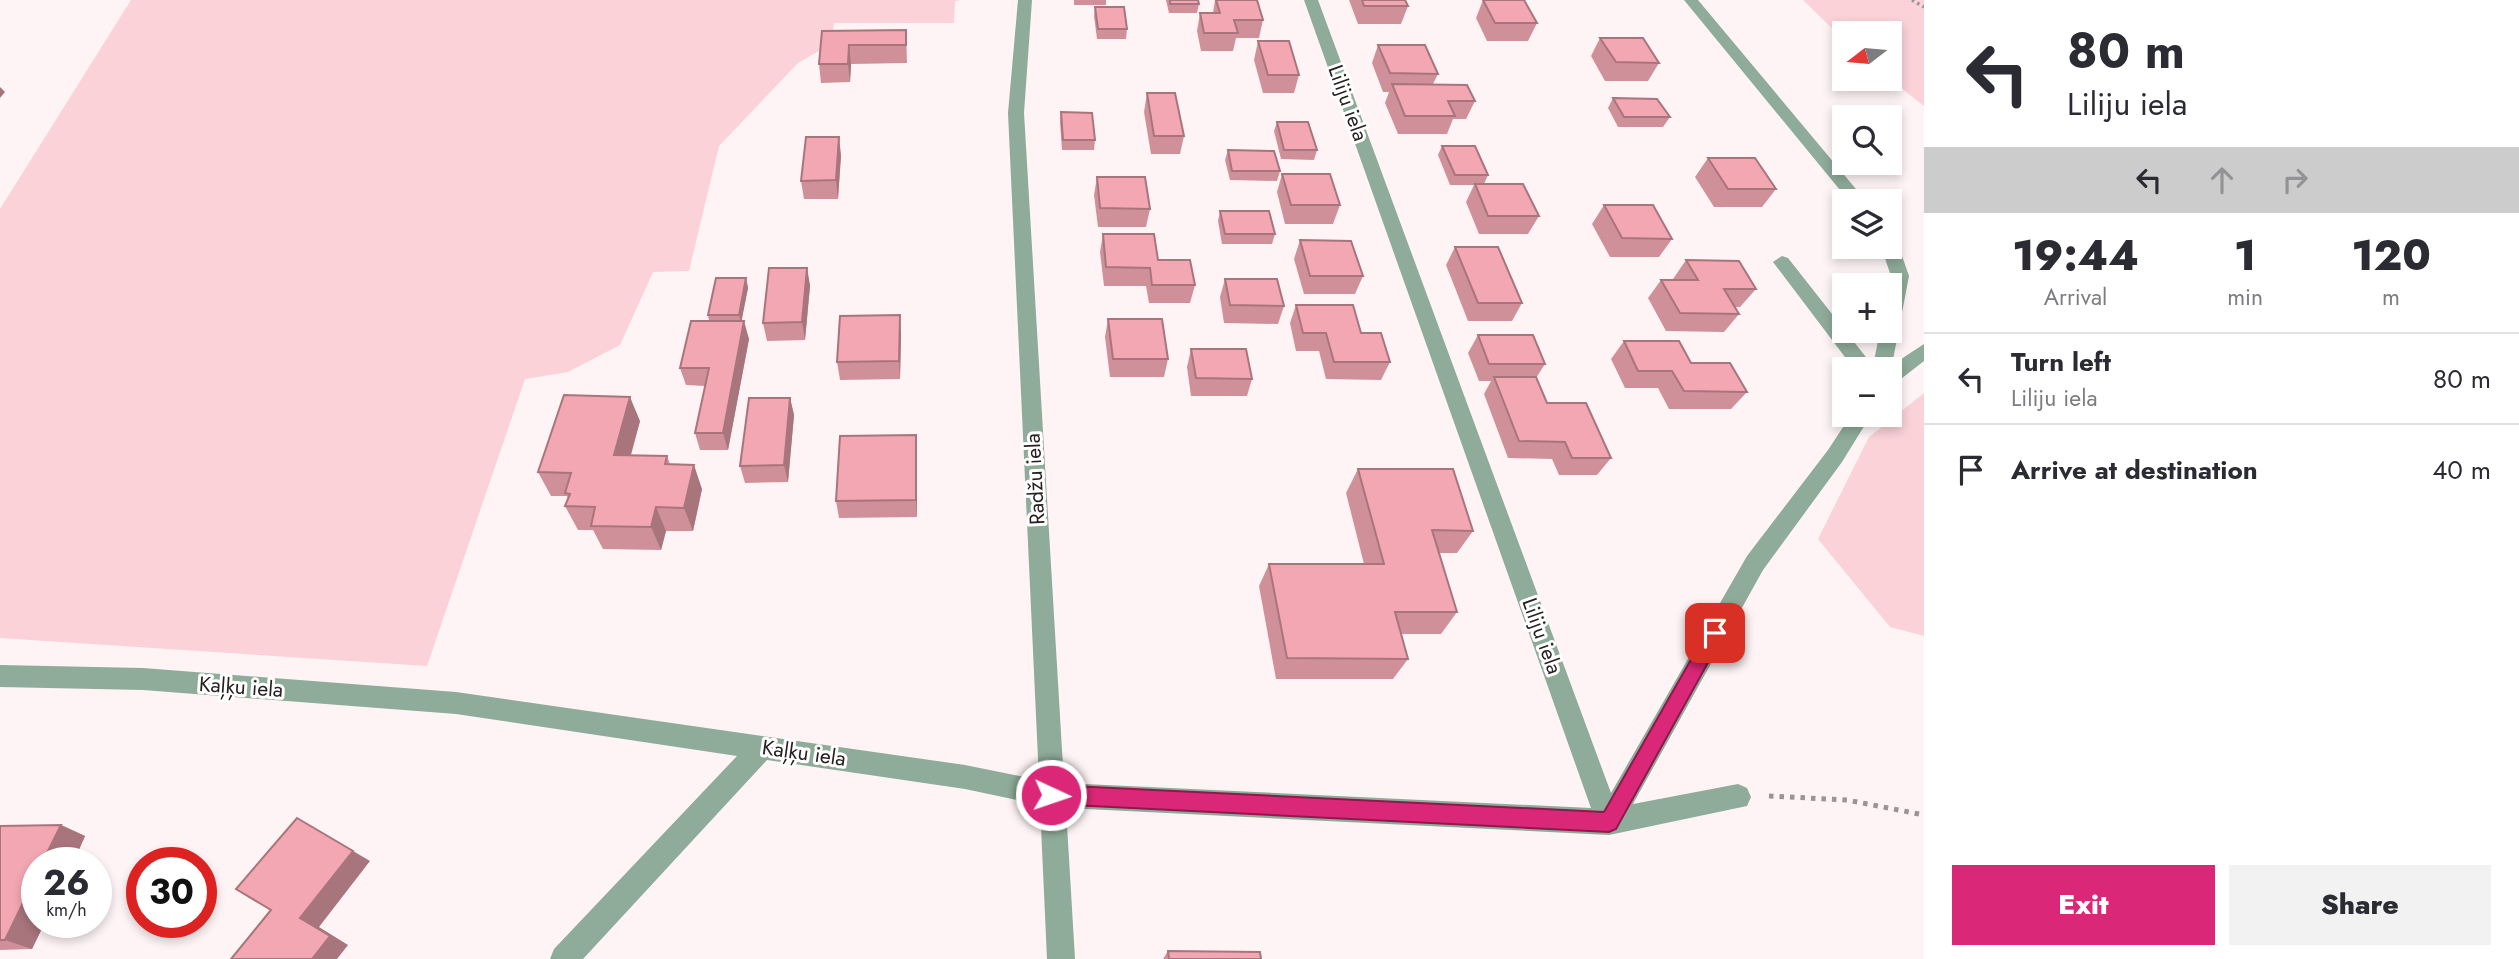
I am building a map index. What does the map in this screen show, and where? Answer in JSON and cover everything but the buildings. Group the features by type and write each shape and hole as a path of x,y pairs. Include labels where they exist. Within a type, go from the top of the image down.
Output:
{"street":[{"name":"Radžu iela","path":"1025,0 1016,113 1061,959"},
{"name":"Liliju iela","path":"1311,0 1609,822"},
{"path":"1691,0 1848,189"},
{"path":"1782,262 1856,357"},
{"path":"1902,368 1924,351"},
{"path":"1609,822 1755,563 1853,427"},
{"name":"Kaļķu iela","path":"0,676 143,679 456,703 965,777 1051,795 1609,822 1738,797"},
{"path":"564,959 762,747"}],"path":[{"path":"1912,0 1924,6"},
{"path":"1738,797 1801,795 1860,801 1924,815"}],"shaded area":[{"path":"131,0 961,0 955,1 954,23 834,23 831,44 798,63 719,146 689,271 653,272 620,345 568,372 525,379 427,666 0,638 0,209"},
{"path":"1803,0 1924,0 1924,106 1902,89 1902,21 1832,21 1832,28"},
{"path":"1924,393 1924,636 1890,627 1818,539 1869,437 1882,427 1902,427 1902,411"}],"route":[{"path":"1051,795 1609,822 1715,633"}]}
